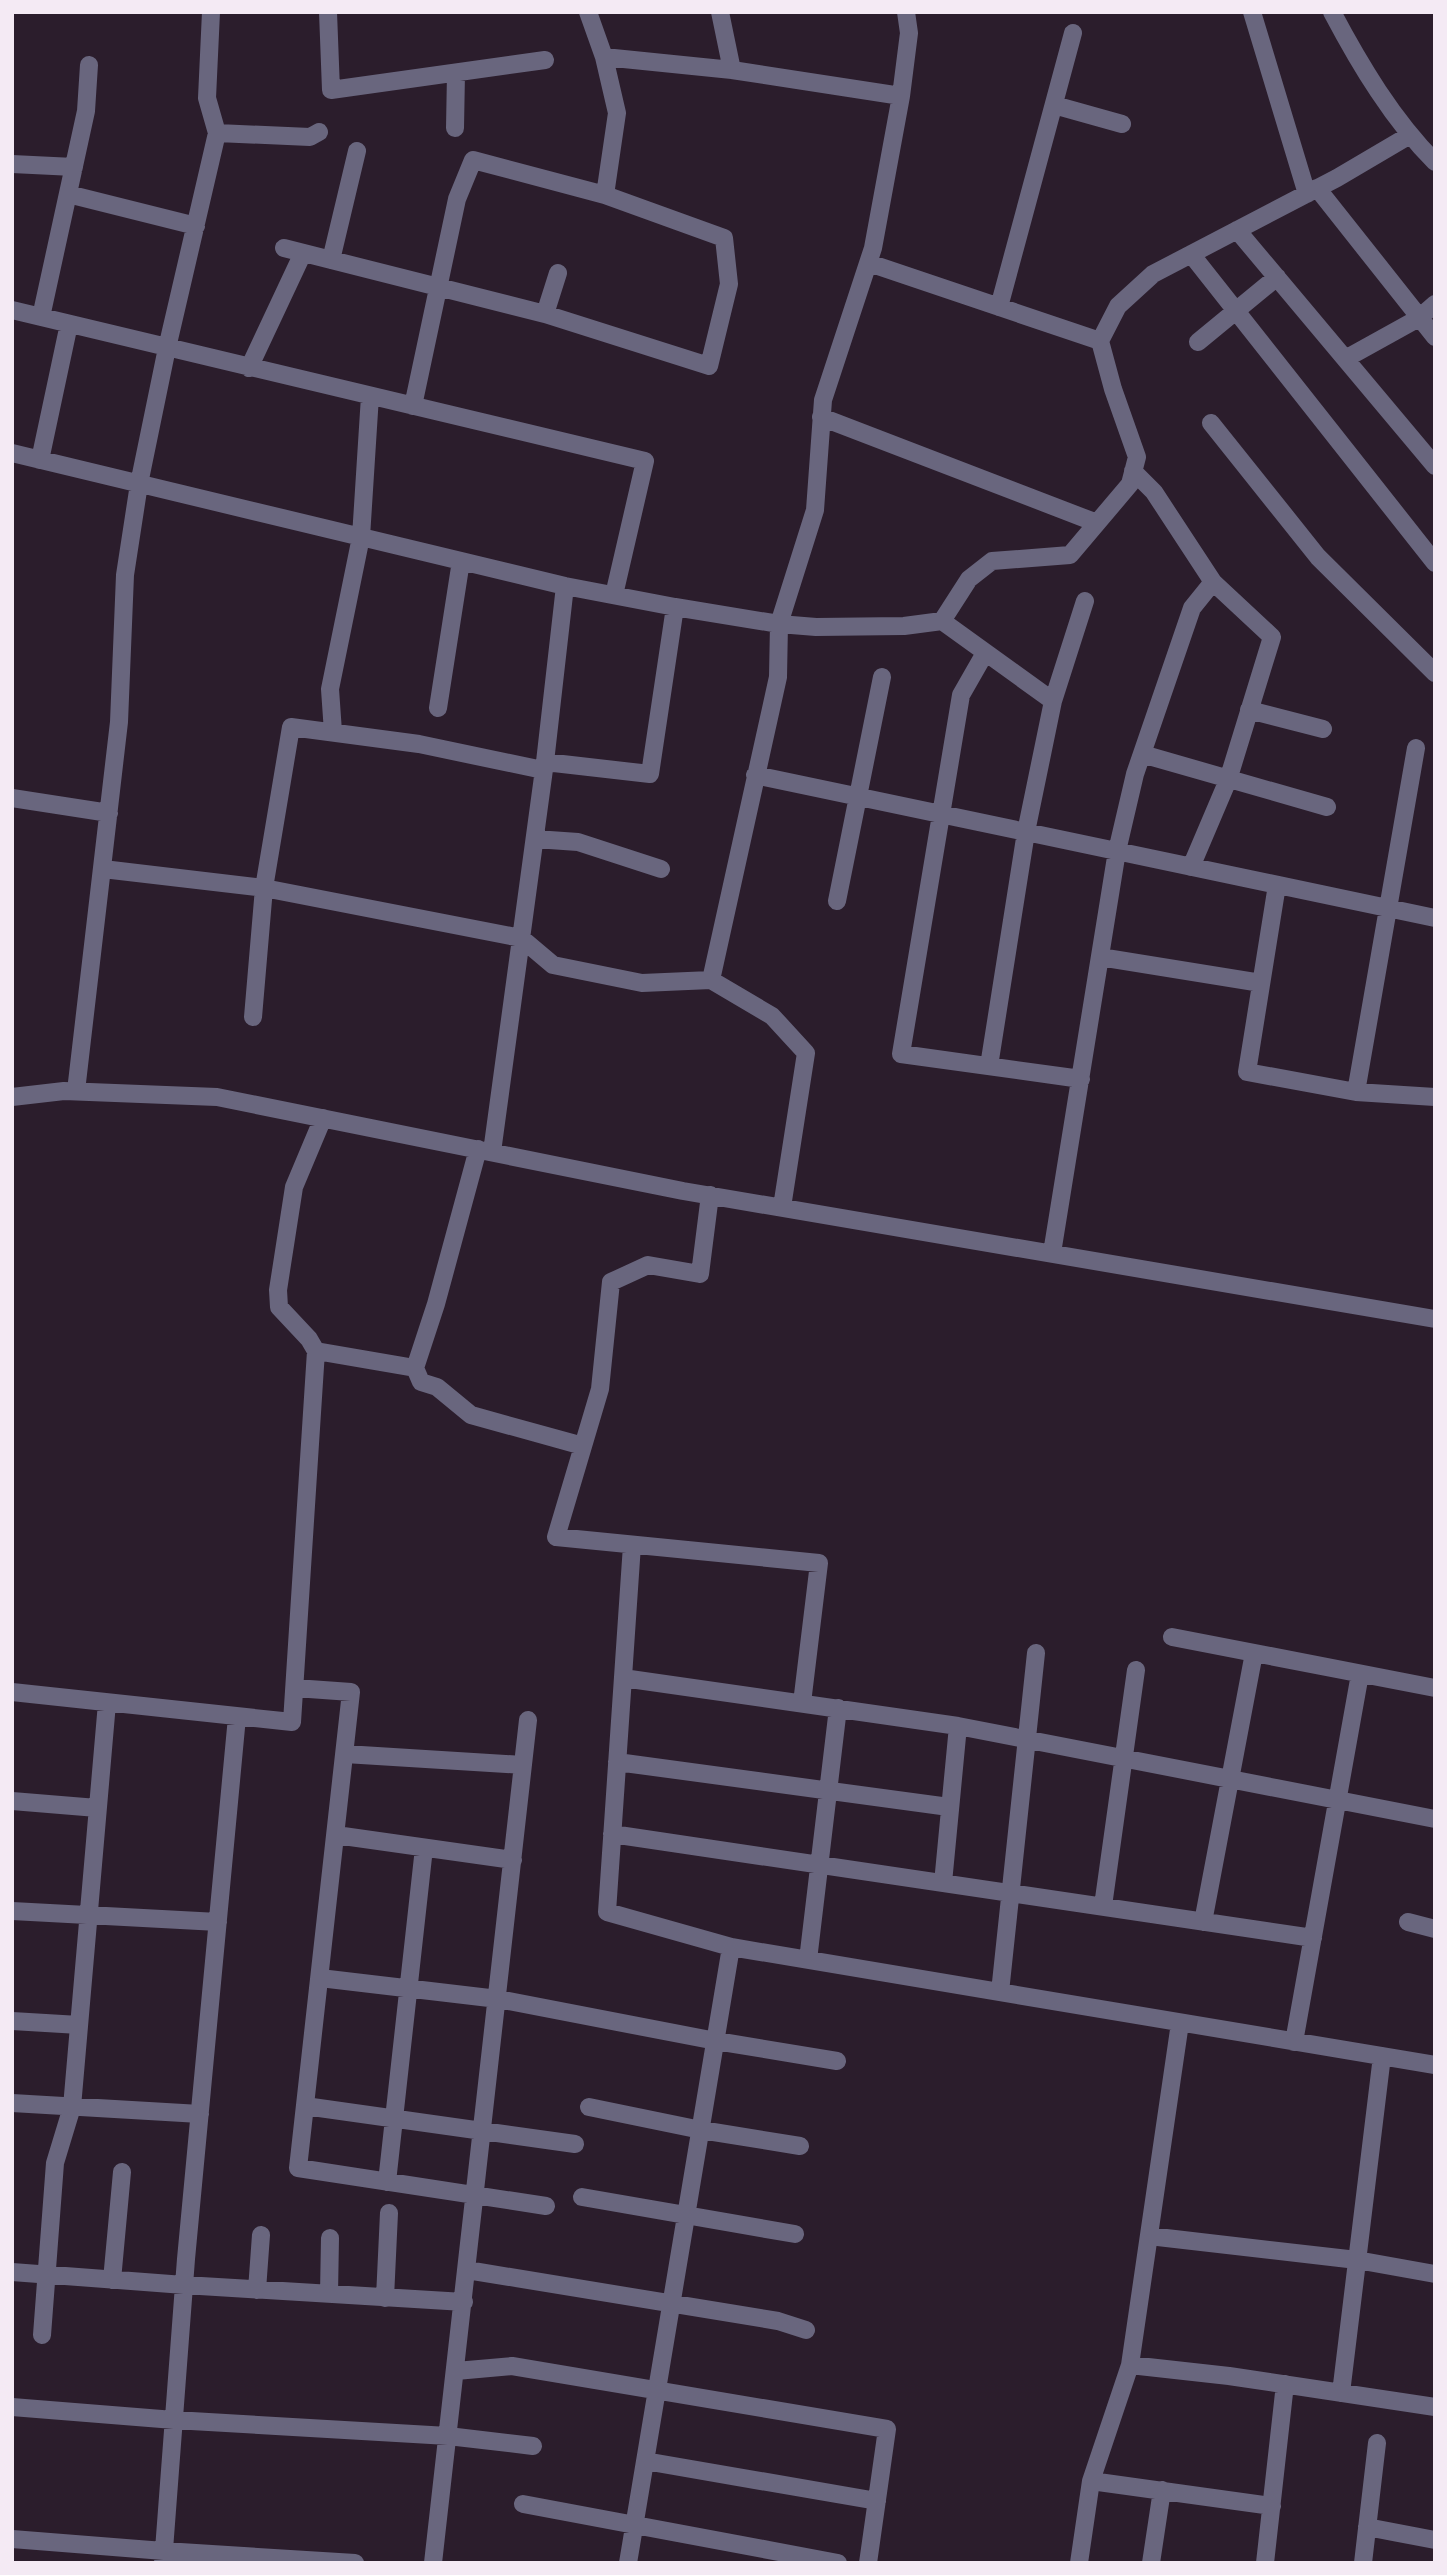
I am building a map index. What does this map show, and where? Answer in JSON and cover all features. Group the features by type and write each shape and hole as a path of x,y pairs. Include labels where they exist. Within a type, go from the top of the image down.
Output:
{"street":[{"path":"76,1091 119,722 125,575 138,484 217,133 207,98 211,12"},
{"path":"328,12 331,90 545,61"},
{"path":"588,12 604,57 617,113 605,195"},
{"path":"720,12 732,70"},
{"path":"711,980 778,677 779,624 815,510 822,400 869,263 901,96 909,33 906,12"},
{"path":"1252,12 1312,191 1435,337"},
{"path":"1332,12 1353,52 1410,135 1435,162"},
{"path":"999,307 1073,33"},
{"path":"604,57 732,70 901,96"},
{"path":"41,317 86,111 89,65"},
{"path":"455,128 456,73"},
{"path":"1054,104 1122,124"},
{"path":"217,133 310,137 319,132"},
{"path":"942,621 969,579 992,561 1070,555 1130,484 1137,457 1112,389 1100,341 1118,306 1153,274 1312,191 1410,135"},
{"path":"331,260 357,151"},
{"path":"284,248 303,253 331,260 438,287 545,314 709,366 729,284 724,238 605,195 473,160 457,199 438,287 413,407"},
{"path":"12,164 74,167"},
{"path":"68,194 196,226"},
{"path":"1237,230 1435,466"},
{"path":"249,368 303,253"},
{"path":"1191,254 1435,563"},
{"path":"869,263 1100,341"},
{"path":"545,314 558,273"},
{"path":"1198,342 1277,277"},
{"path":"1345,359 1419,318 1435,304"},
{"path":"12,310 645,461 614,595"},
{"path":"40,460 69,324"},
{"path":"333,732 330,689 361,537 370,396"},
{"path":"821,417 1097,523"},
{"path":"1210,423 1318,556 1435,673"},
{"path":"12,453 565,586 675,607 779,624 816,627 904,626 942,621 1053,701"},
{"path":"1133,471 1154,492 1213,582 1272,637 1228,780 1191,867"},
{"path":"438,708 461,561"},
{"path":"1052,1253 1117,851 1135,774 1192,608 1213,582"},
{"path":"565,586 521,938 485,1151 415,1368 421,1382 437,1387 471,1415 583,1446"},
{"path":"989,1066 1026,832 1053,701 1085,601"},
{"path":"253,1017 264,888 291,727 419,744 544,766 650,774 675,607"},
{"path":"985,653 961,695 901,1054 1081,1079"},
{"path":"837,901 882,677"},
{"path":"1250,710 1323,729"},
{"path":"1356,1092 1416,748"},
{"path":"1142,754 1327,807"},
{"path":"755,775 1435,918"},
{"path":"12,798 109,813"},
{"path":"536,830 535,839 578,842 661,869"},
{"path":"103,869 264,888 521,938 553,964 642,982 711,980 772,1016 806,1053 782,1207"},
{"path":"1277,885 1247,1072 1356,1092 1435,1097"},
{"path":"1100,957 1261,983"},
{"path":"12,1097 76,1091 217,1097 710,1195 1434,1315"},
{"path":"12,1692 292,1722 316,1351 309,1339 279,1307 278,1290 294,1187 323,1118"},
{"path":"710,1195 700,1274 648,1265 611,1282 600,1389 556,1537 819,1563 802,1703"},
{"path":"316,1351 415,1368"},
{"path":"632,1545 607,1912 731,1947 1435,2065"},
{"path":"1172,1637 1435,1688"},
{"path":"1000,1993 1036,1653"},
{"path":"1203,1922 1254,1653"},
{"path":"1103,1906 1136,1670"},
{"path":"1294,2042 1360,1674"},
{"path":"623,1678 958,1726 1435,1819"},
{"path":"295,1688 351,1692 299,2168 546,2206"},
{"path":"42,2335 55,2163 72,2106 107,1703"},
{"path":"808,1960 838,1708"},
{"path":"164,2557 184,2285 237,1717"},
{"path":"433,2563 528,1720"},
{"path":"943,1883 958,1726"},
{"path":"345,1754 523,1765"},
{"path":"617,1762 950,1807"},
{"path":"12,1801 97,1808"},
{"path":"612,1834 1313,1938"},
{"path":"336,1835 513,1860"},
{"path":"387,2182 424,1848"},
{"path":"12,1911 218,1922"},
{"path":"1408,1922 1435,1928"},
{"path":"628,2563 731,1947"},
{"path":"320,1978 498,1999 837,2062"},
{"path":"12,2021 79,2025"},
{"path":"1079,2563 1091,2481 1130,2365 1180,2023"},
{"path":"1341,2393 1382,2056"},
{"path":"12,2103 200,2114"},
{"path":"305,2106 575,2144"},
{"path":"589,2107 701,2130 800,2146"},
{"path":"112,2280 122,2172"},
{"path":"582,2197 795,2234"},
{"path":"385,2298 389,2213"},
{"path":"257,2290 261,2235"},
{"path":"1149,2236 1357,2260 1435,2274"},
{"path":"329,2294 330,2238"},
{"path":"467,2270 672,2302 778,2321 806,2330"},
{"path":"12,2272 464,2302"},
{"path":"1130,2365 1285,2384 1435,2407"},
{"path":"456,2371 512,2366 887,2429 868,2563"},
{"path":"1265,2563 1285,2384"},
{"path":"12,2407 174,2420 448,2436 533,2446"},
{"path":"1363,2563 1377,2443"},
{"path":"645,2461 877,2501"},
{"path":"1091,2481 1272,2505"},
{"path":"1152,2563 1162,2490"},
{"path":"523,2504 838,2563"},
{"path":"1367,2527 1435,2540"},
{"path":"12,2539 164,2557 355,2563"}]}
